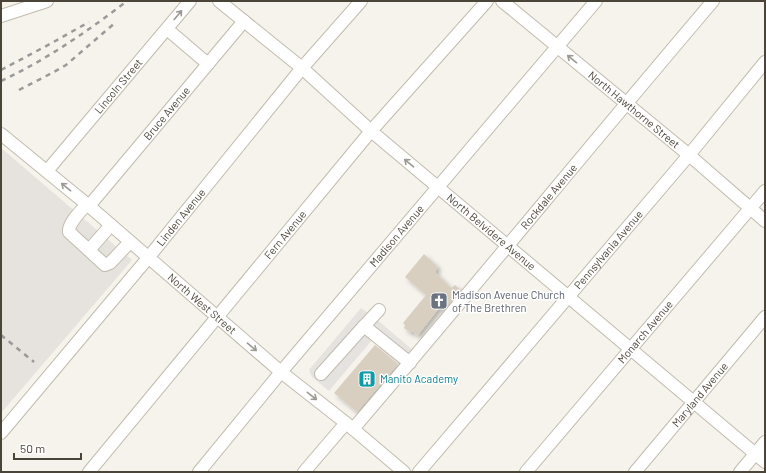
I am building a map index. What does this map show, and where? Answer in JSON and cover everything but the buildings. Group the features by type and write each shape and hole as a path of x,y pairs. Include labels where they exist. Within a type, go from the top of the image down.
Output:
{"street":[{"path":"1,16 47,1"},
{"name":"Lincoln Street","path":"46,171 190,1"},
{"name":"North Belvidere Avenue","path":"219,1 302,68 371,131 765,462"},
{"name":"Linden Avenue","path":"1,433 148,258 302,68 361,1"},
{"name":"Fern Avenue","path":"89,472 371,131 487,1"},
{"name":"North Hawthorne Street","path":"502,1 556,47 626,102 765,221"},
{"name":"Madison Avenue","path":"199,472 281,372 596,1"},
{"name":"Rockdale Avenue","path":"304,472 410,363 626,102 713,1"},
{"name":"Bruce Avenue","path":"89,250 69,232 68,230 70,225 244,21"},
{"path":"166,29 208,64"},
{"name":"Pennsylvania Avenue","path":"419,472 689,155 765,62"},
{"name":"North West Street","path":"1,134 88,205 281,372 350,426 404,472"},
{"name":"Monarch Avenue","path":"526,472 765,192"},
{"path":"111,225 89,250 108,265 130,242"},
{"path":"321,374 379,310"},
{"name":"Maryland Avenue","path":"635,472 765,317"},
{"path":"364,326 410,363"},
{"path":"740,472 765,442"}],"shaded area":[{"path":"1,148 132,260 1,413"},
{"path":"361,308 415,352 402,366 372,340 329,391 312,377 309,370"}],"railway":[{"path":"1,81 34,64 66,44 127,1"},
{"path":"1,70 89,22"},
{"path":"19,90 66,65 116,22"},
{"path":"1,335 34,362"}],"place":[{"name":"Madison Avenue Church of The Brethren","path":"439,301"},
{"name":"Manito Academy","path":"367,379"}]}
